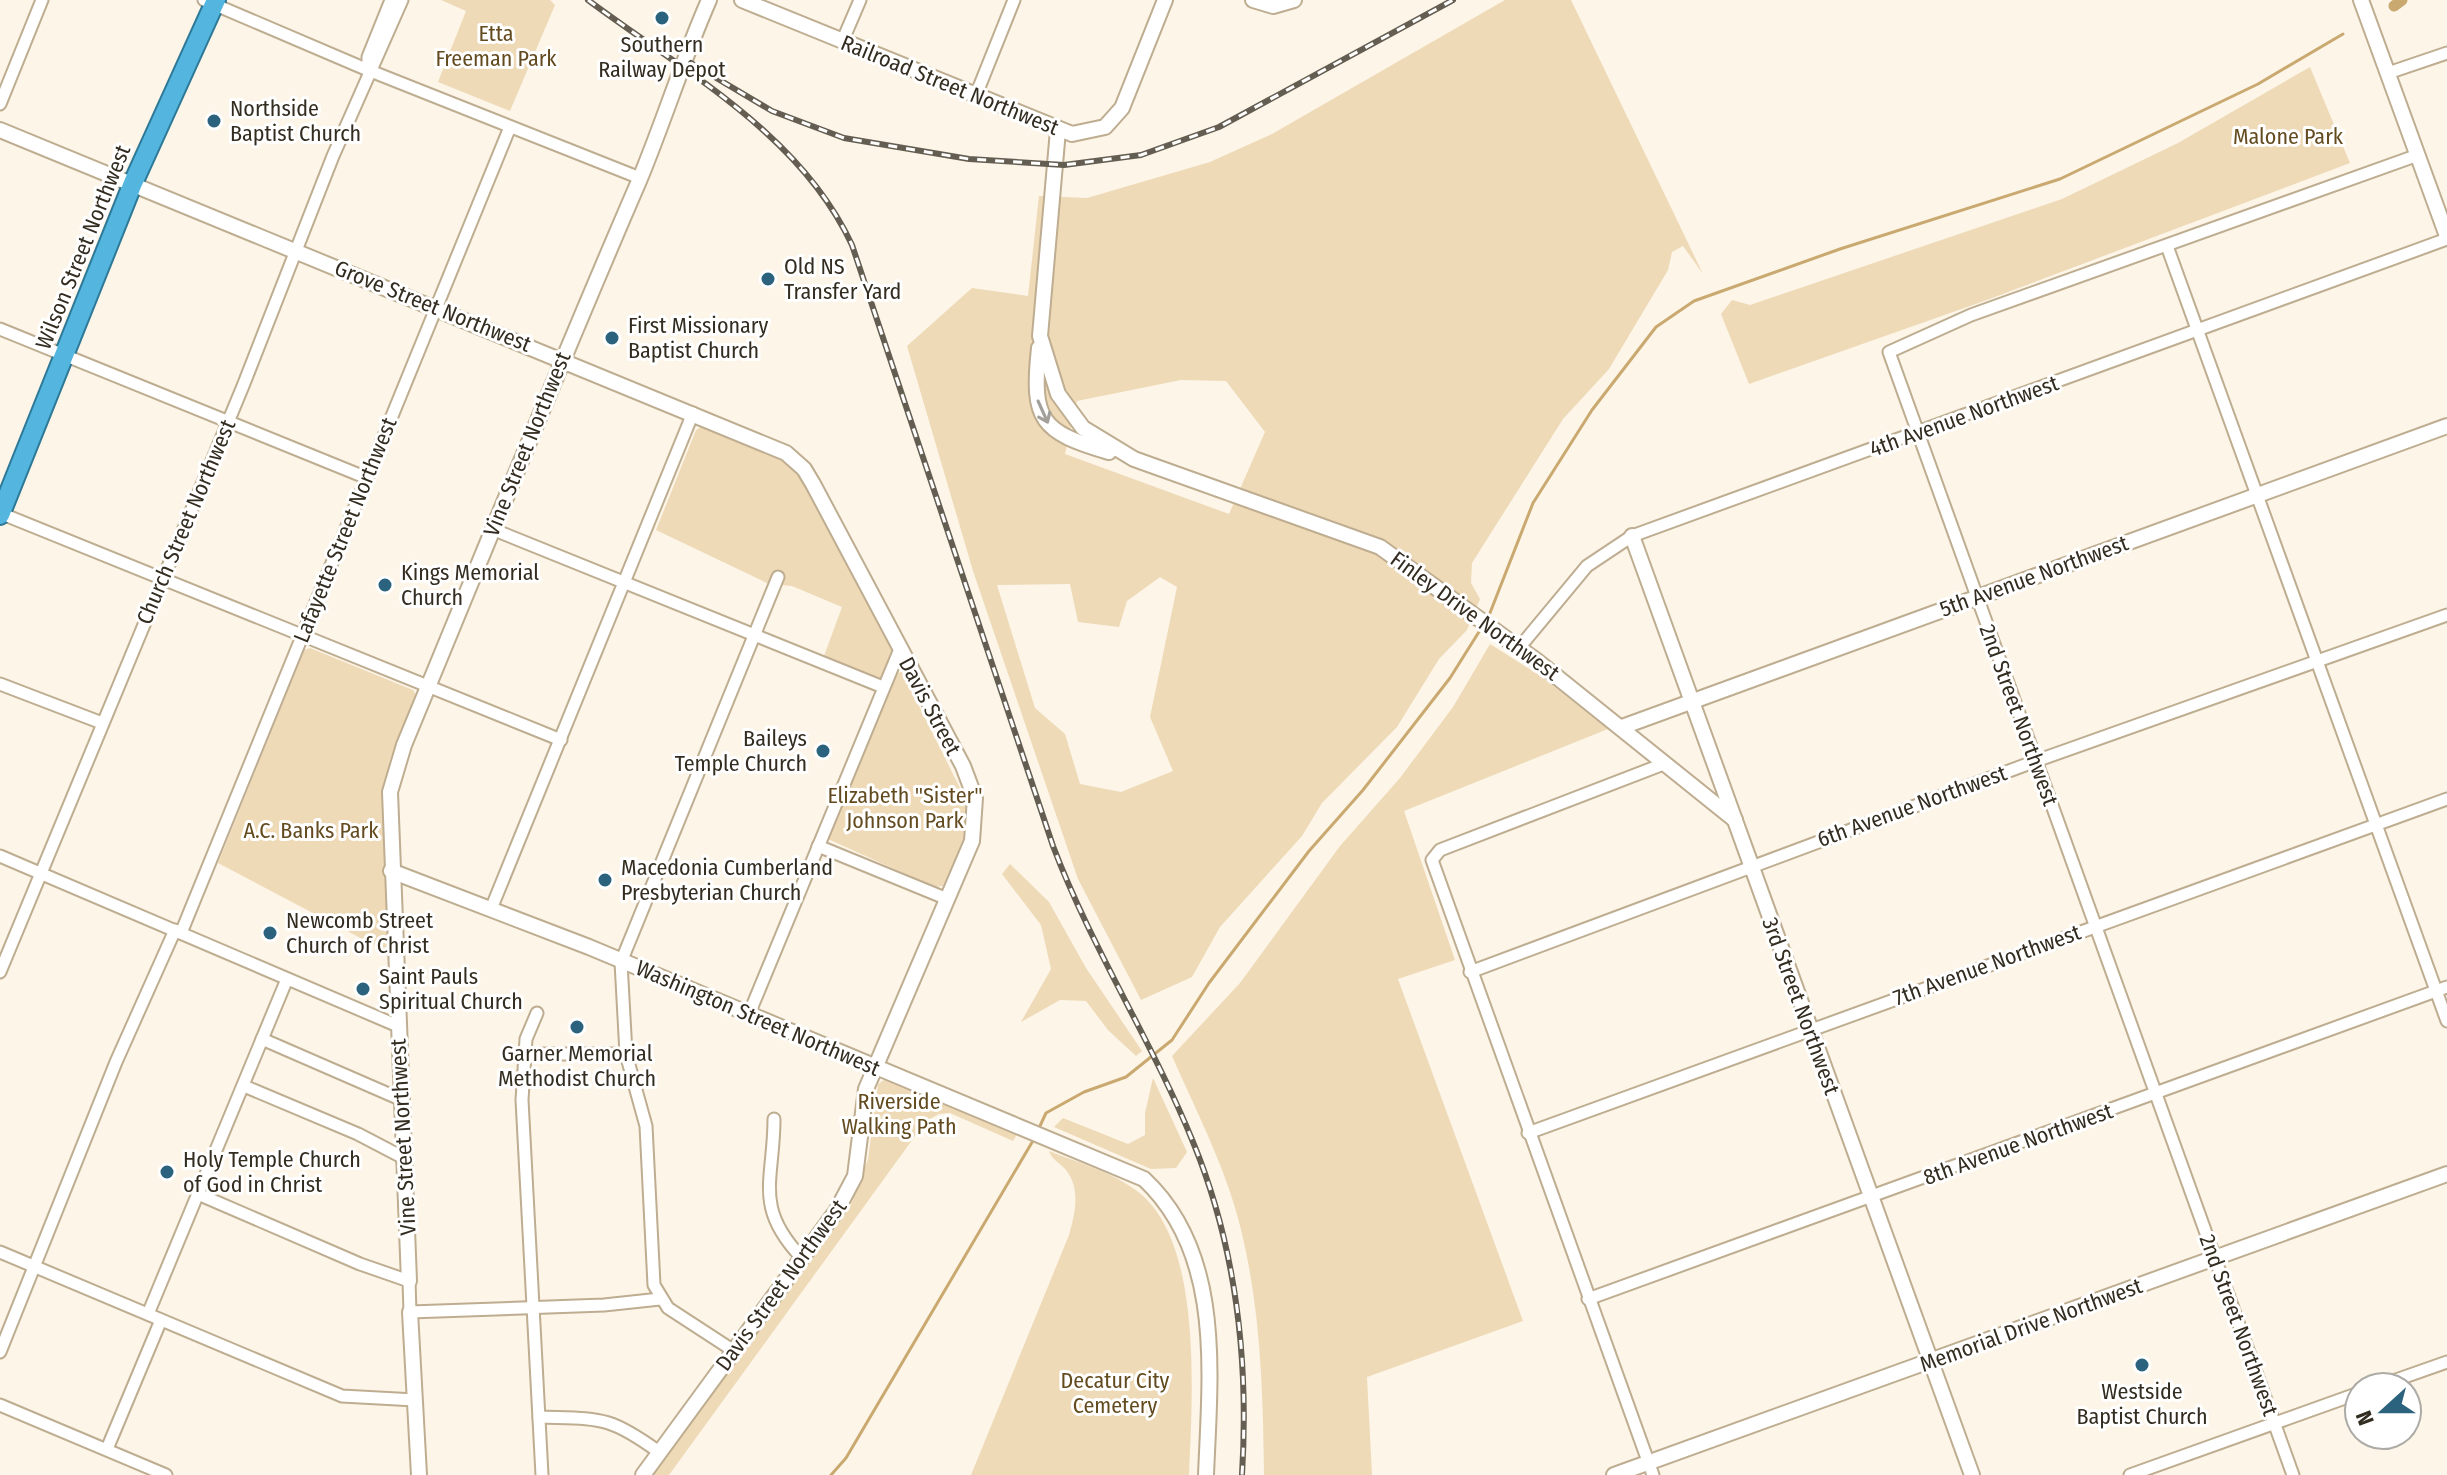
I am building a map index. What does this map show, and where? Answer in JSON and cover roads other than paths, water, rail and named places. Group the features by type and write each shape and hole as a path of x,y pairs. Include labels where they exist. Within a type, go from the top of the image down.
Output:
{"highway":[{"name":"Wilson Street Northwest","path":"0,514 133,183 219,3"}],"street":[{"path":"0,104 42,0"},
{"name":"Church Street Northwest","path":"368,70 368,57 391,0"},
{"name":"Church Street Northwest","path":"0,972 227,422 368,70 378,59 402,0"},
{"name":"Vine Street Northwest","path":"409,1281 390,792 404,745 561,359 640,178 680,67 709,0"},
{"name":"Railroad Street Northwest","path":"742,0 1072,134 1105,127 1122,108 1165,0"},
{"path":"842,42 860,0"},
{"path":"976,95 1014,0"},
{"path":"1253,0 1273,6 1294,0"},
{"path":"2361,0 2447,237"},
{"path":"219,3 368,70 640,178"},
{"path":"2388,73 2447,53"},
{"name":"Lafayette Street Northwest","path":"0,1352 116,1062 178,932 302,638 510,127"},
{"name":"Grove Street Northwest","path":"0,130 436,306 786,453 804,469 900,649"},
{"name":"Finley Drive Northwest","path":"1058,130 1036,389 1040,413 1054,432 1075,442 1134,459 1380,547 1501,634 1622,727 1735,820"},
{"name":"2nd Street Northwest","path":"2293,1475 2096,926 2033,762 1889,352 1971,315 2418,155"},
{"name":"4th Avenue Northwest","path":"1519,648 1587,566 1632,536 2198,332 2447,237"},
{"path":"2167,246 2316,661 2442,989 2447,1021"},
{"path":"0,329 367,478"},
{"name":"Finley Drive Northwest","path":"1040,336 1051,376 1065,406 1083,428 1134,459"},
{"path":"491,909 693,413"},
{"name":"5th Avenue Northwest","path":"1622,727 2447,426"},
{"path":"0,514 561,740"},
{"path":"492,529 883,687"},
{"name":"3rd Street Northwest","path":"1632,536 1972,1475"},
{"path":"734,1351 660,1299 652,1273 646,1126 626,1054 621,962 778,577"},
{"name":"6th Avenue Northwest","path":"1470,972 2033,762 2447,615"},
{"path":"749,1014 900,649"},
{"name":"Davis Street","path":"900,649 963,766 975,798 972,841 945,898"},
{"path":"0,684 102,723"},
{"path":"1651,1469 1432,867 1435,854 1666,763"},
{"name":"7th Avenue Northwest","path":"1528,1133 2447,799"},
{"path":"818,846 945,898"},
{"path":"0,856 398,1026"},
{"name":"Washington Street Northwest","path":"391,871 1055,1139 1144,1179 1161,1196 1186,1234 1202,1283 1210,1382 1206,1475"},
{"name":"Davis Street Northwest","path":"643,1475 837,1210 855,1176 863,1102 945,898"},
{"path":"148,1314 287,979"},
{"name":"8th Avenue Northwest","path":"1588,1299 2442,989"},
{"path":"537,1013 529,1026 524,1054 522,1100 542,1475"},
{"path":"262,1039 400,1099"},
{"path":"524,1054 626,1054"},
{"path":"244,1086 358,1134 404,1158"},
{"path":"774,1119 769,1198 774,1221 801,1257"},
{"name":"Memorial Drive Northwest","path":"1614,1475 1651,1469 1930,1361 2447,1174"},
{"path":"198,1194 360,1264 409,1281 419,1475"},
{"path":"0,1252 342,1396 415,1400"},
{"path":"410,1312 534,1308 660,1299"},
{"path":"107,1449 161,1320"},
{"path":"2421,1371 2447,1362"},
{"path":"2130,1475 2343,1399"},
{"path":"0,1405 166,1475"},
{"path":"539,1417 605,1420 620,1424 659,1452"}],"waterway":[{"path":"2394,6 2402,0"},
{"path":"1488,618 1533,503 1592,410 1656,327 1694,301 1840,249 2060,179 2258,84 2343,34"},
{"path":"1039,1128 1046,1113 1084,1092 1126,1077 1172,1040 1209,983 1309,851 1363,790 1450,678 1482,627"},
{"path":"831,1475 846,1458 1034,1139"}],"railway":[{"path":"588,0 700,79 771,137 802,169 830,205 852,245 1053,846 1086,922 1177,1105 1208,1182 1230,1264 1237,1306 1243,1390 1242,1475"},
{"path":"691,63 772,111 844,138 969,159 1064,165 1141,155 1219,127 1453,0"}],"place":[{"name":"Southern Railway Depot","path":"662,18"},
{"name":"Northside Baptist Church","path":"214,121"},
{"name":"Old NS Transfer Yard","path":"768,279"},
{"name":"First Missionary Baptist Church","path":"612,338"},
{"name":"Kings Memorial Church","path":"385,585"},
{"name":"Baileys Temple Church","path":"823,751"},
{"name":"Macedonia Cumberland Presbyterian Church","path":"605,880"},
{"name":"Newcomb Street Church of Christ","path":"270,933"},
{"name":"Saint Pauls Spiritual Church","path":"363,989"},
{"name":"Garner Memorial Methodist Church","path":"577,1027"},
{"name":"Holy Temple Church of God in Christ","path":"167,1172"},
{"name":"Westside Baptist Church","path":"2142,1365"}],"park label":[{"name":"Etta Freeman Park","path":"496,46"},
{"name":"Malone Park","path":"2288,136"},
{"name":"Elizabeth \"Sister\" Johnson Park","path":"905,808"},
{"name":"A.C. Banks Park","path":"311,830"},
{"name":"Riverside Walking Path","path":"899,1114"},
{"name":"Decatur City Cemetery","path":"1115,1392"}]}
